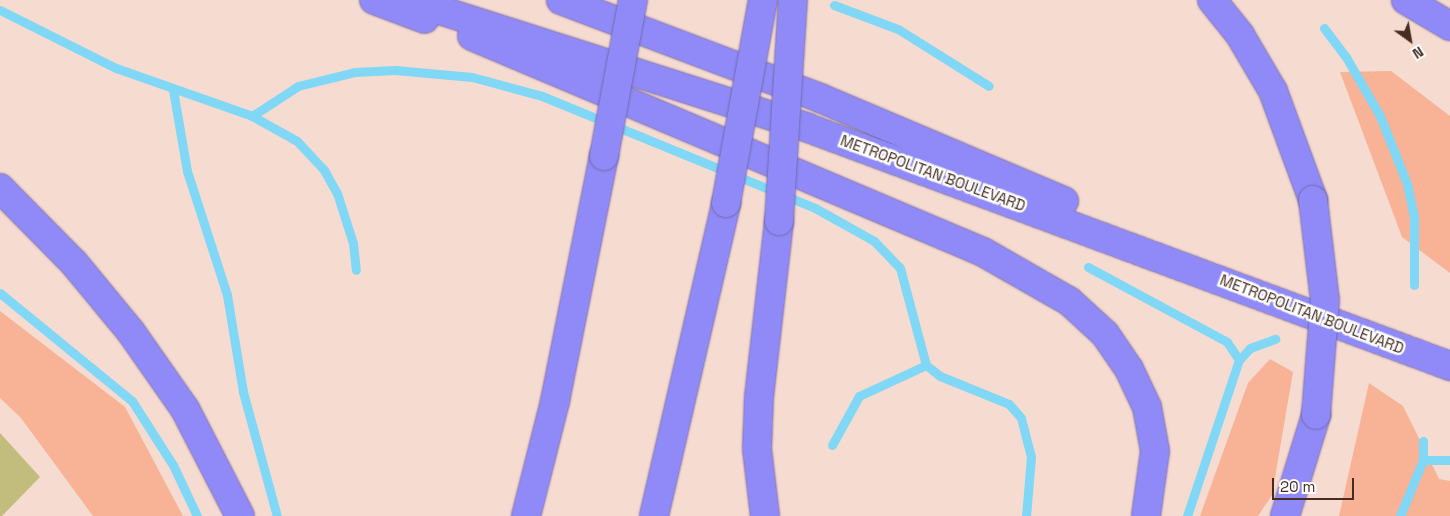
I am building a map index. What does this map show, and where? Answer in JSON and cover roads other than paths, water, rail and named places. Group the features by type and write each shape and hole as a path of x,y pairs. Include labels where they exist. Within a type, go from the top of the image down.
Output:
{"highway":[{"path":"374,0 472,36 983,252 1069,301 1105,334 1129,369 1147,408 1155,452 1146,516"},
{"name":"METROPOLITAN BOULEVARD","path":"408,0 808,128 1442,363"},
{"path":"562,0 820,98 1442,363"},
{"path":"604,156 619,0"},
{"path":"526,516 555,401 633,0"},
{"path":"654,516 726,204 763,0"},
{"path":"765,516 758,449 759,397 779,221 793,0"},
{"path":"1212,0 1240,35 1273,90 1313,200 1325,300 1316,415 1285,516"},
{"path":"1406,0 1450,26"},
{"path":"0,188 74,263 132,332 185,409 240,516"}],"waterway":[{"path":"834,5 898,29 989,86"},
{"path":"0,10 116,68 252,116 297,141 324,170 337,193 353,243 356,270"},
{"path":"1324,28 1346,57 1380,116 1407,184 1414,218 1414,285"},
{"path":"252,116 298,86 355,72 395,70 472,77 542,96 815,208 874,241 900,268 926,365 940,376 1009,404 1021,418 1031,457 1026,516"},
{"path":"173,90 187,171 227,295 243,392 277,516"},
{"path":"1088,267 1227,342 1239,360"},
{"path":"0,293 132,401 173,465 197,516"},
{"path":"1187,516 1239,360 1250,348 1275,339"},
{"path":"832,445 859,396 926,365"},
{"path":"1400,516 1423,460 1423,441"},
{"path":"1423,460 1450,460"}]}
